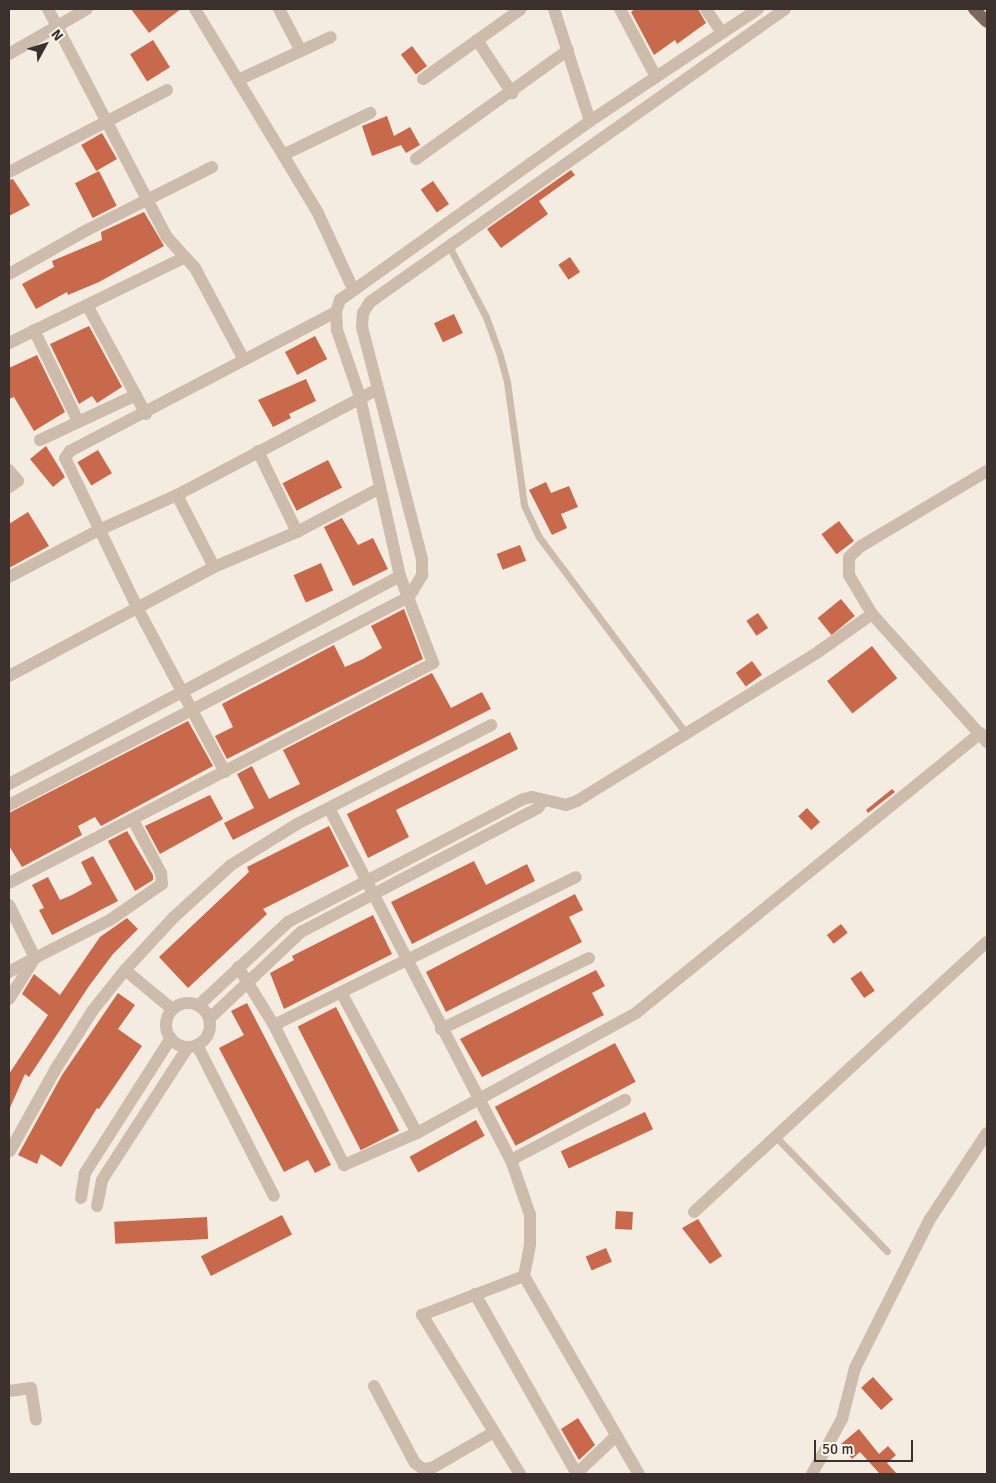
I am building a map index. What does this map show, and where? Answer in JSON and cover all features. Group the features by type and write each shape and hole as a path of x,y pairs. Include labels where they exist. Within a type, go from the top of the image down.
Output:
{"main road":[{"path":"974,9 987,22"}],"street":[{"path":"48,9 166,236 195,268 243,358"},
{"path":"9,54 87,9"},
{"path":"195,9 317,211 353,289"},
{"path":"279,9 301,51"},
{"path":"423,79 521,9"},
{"path":"554,9 590,121"},
{"path":"620,9 656,77"},
{"path":"706,9 722,33"},
{"path":"9,883 433,663 432,656 400,576 391,526 380,488 360,397 337,330 336,312 340,300 590,121 758,9"},
{"path":"9,805 409,597 422,575 422,559 362,327 363,312 370,302 785,9"},
{"path":"238,80 331,36"},
{"path":"477,40 512,93"},
{"path":"416,159 512,93 568,50"},
{"path":"9,172 167,90"},
{"path":"283,155 370,113"},
{"path":"9,274 212,167"},
{"path":"9,342 185,257"},
{"path":"87,304 146,414"},
{"path":"225,772 137,607 65,458 70,451 146,414 243,358 336,312"},
{"path":"34,330 78,421"},
{"path":"9,577 99,530 177,495 378,389"},
{"path":"40,440 136,395"},
{"path":"258,451 297,532"},
{"path":"9,470 18,481 9,487"},
{"path":"238,967 248,980 274,1025 344,1165 417,1133 636,1013 984,737 872,614 849,575 849,557 861,546 987,473"},
{"path":"9,676 214,567 297,532 380,488"},
{"path":"177,495 214,567"},
{"path":"9,784 180,690 400,576"},
{"path":"199,1005 288,922 511,804 532,797 566,805 577,801 685,732 818,652 872,614"},
{"path":"10,1150 54,1070 93,1010 125,970 173,918 231,865 263,843 491,725"},
{"path":"97,1206 102,1180 193,1046 209,1034 210,1018 248,980 301,932 538,808 544,801"},
{"path":"329,808 368,879 441,1029 511,1160 530,1215 530,1245 524,1276 639,1474"},
{"path":"9,972 110,920 162,884 161,873 133,820"},
{"path":"274,1025 409,962 576,877"},
{"path":"9,905 34,958"},
{"path":"694,1212 987,942"},
{"path":"9,999 34,958"},
{"path":"441,1029 589,958"},
{"path":"125,970 172,1009"},
{"path":"342,994 417,1133"},
{"path":"81,1198 85,1173 170,1038 167,1023 172,1009 185,1003 199,1005 210,1018"},
{"path":"170,1038 193,1046 274,1196"},
{"path":"511,1160 625,1100"},
{"path":"812,1474 842,1419 855,1368 930,1219 987,1133"},
{"path":"520,1474 422,1316 524,1276"},
{"path":"475,1294 577,1474 616,1436"},
{"path":"374,1386 415,1463 423,1469 432,1468 494,1432"},
{"path":"9,1391 32,1388 36,1420"}],"lane":[{"path":"449,246 486,317 499,352 508,382 524,505 539,537 685,732"},
{"path":"776,1137 887,1250"}],"building":[{"path":"131,9 181,9 149,33"},
{"path":"635,9 698,9 706,23 677,44 675,40 654,55 631,12"},
{"path":"153,40 170,67 147,81 130,54"},
{"path":"412,46 427,66 416,74 401,54"},
{"path":"387,116 394,136 410,127 420,145 406,153 401,145 372,156 362,126"},
{"path":"102,133 117,159 96,171 81,145"},
{"path":"571,170 575,175 539,201 548,214 501,248 487,229"},
{"path":"99,171 117,206 93,218 75,183"},
{"path":"13,179 30,205 9,216 9,180"},
{"path":"433,181 449,204 437,213 421,190"},
{"path":"144,212 164,246 99,282 68,295 67,292 36,309 22,284 54,267 52,261 102,240 101,232"},
{"path":"570,257 580,272 568,280 558,265"},
{"path":"454,314 463,333 443,342 434,323"},
{"path":"89,326 122,387 97,403 92,396 79,404 50,344"},
{"path":"315,336 327,359 297,375 285,352"},
{"path":"37,355 65,412 34,431 14,397 9,399 9,368"},
{"path":"306,379 316,401 289,414 291,418 273,427 258,400"},
{"path":"46,446 65,477 53,487 30,459"},
{"path":"98,450 112,473 91,486 77,462"},
{"path":"328,460 342,488 297,511 283,483"},
{"path":"546,482 551,493 569,486 578,507 561,514 567,528 552,535 529,490"},
{"path":"28,512 49,546 9,568 9,524"},
{"path":"342,518 358,545 373,538 388,569 353,586 324,527"},
{"path":"839,521 854,541 836,554 821,534"},
{"path":"520,545 526,561 503,570 497,554"},
{"path":"321,563 333,590 306,603 294,575"},
{"path":"841,599 855,616 832,635 818,618"},
{"path":"404,609 423,659 227,759 215,736 233,727 222,704 334,645 345,667 363,659 382,648 371,626"},
{"path":"758,613 768,628 756,636 746,621"},
{"path":"872,646 897,678 852,713 827,681"},
{"path":"752,661 762,675 746,687 736,673"},
{"path":"432,673 451,708 482,692 491,709 233,840 224,823 254,808 237,774 252,766 269,799 300,784 283,750"},
{"path":"188,721 213,766 101,826 95,817 78,826 82,835 22,867 9,846 9,813"},
{"path":"510,732 518,749 396,810 409,837 368,858 347,814"},
{"path":"892,789 895,792 868,813 866,810"},
{"path":"210,795 223,819 160,854 145,826"},
{"path":"807,808 820,822 811,830 798,816"},
{"path":"329,826 349,866 263,909 267,914 188,988 159,957 249,872 247,867"},
{"path":"127,831 153,875 153,880 135,891 108,841"},
{"path":"93,856 118,901 52,935 39,910 44,908 32,885 48,877 60,900 72,895 92,884 81,862"},
{"path":"474,861 486,885 527,864 535,881 412,944 391,902"},
{"path":"575,894 583,910 569,917 582,942 446,1012 426,972"},
{"path":"373,915 392,954 284,1009 270,973 294,960 292,956"},
{"path":"127,918 138,929 113,954 89,986 29,1077 25,1074 9,1110 9,1074 48,1015 22,994 34,974 60,995 100,937"},
{"path":"841,924 848,933 834,944 827,935"},
{"path":"596,970 605,986 592,993 604,1015 482,1077 460,1039"},
{"path":"861,971 875,991 864,998 850,978"},
{"path":"118,993 135,1005 118,1029 142,1046 99,1109 97,1108 61,1167 41,1154 37,1164 18,1155 62,1075"},
{"path":"247,1003 331,1165 315,1173 308,1160 284,1172 219,1048 244,1035 231,1011"},
{"path":"336,1007 399,1131 361,1150 298,1027"},
{"path":"615,1043 636,1082 516,1146 495,1107"},
{"path":"645,1112 653,1129 569,1169 561,1151"},
{"path":"476,1120 485,1136 418,1173 410,1157"},
{"path":"616,1211 633,1212 632,1230 615,1229"},
{"path":"282,1215 292,1235 211,1276 201,1256"},
{"path":"207,1217 208,1239 115,1244 114,1222"},
{"path":"698,1219 722,1256 710,1264 682,1228"},
{"path":"606,1248 612,1262 592,1270 586,1257"},
{"path":"873,1377 893,1399 881,1410 861,1388"},
{"path":"578,1418 595,1445 579,1460 561,1429"},
{"path":"859,1429 879,1454 888,1446 896,1455 887,1463 897,1474 880,1474 860,1452 852,1459 841,1444"}]}
